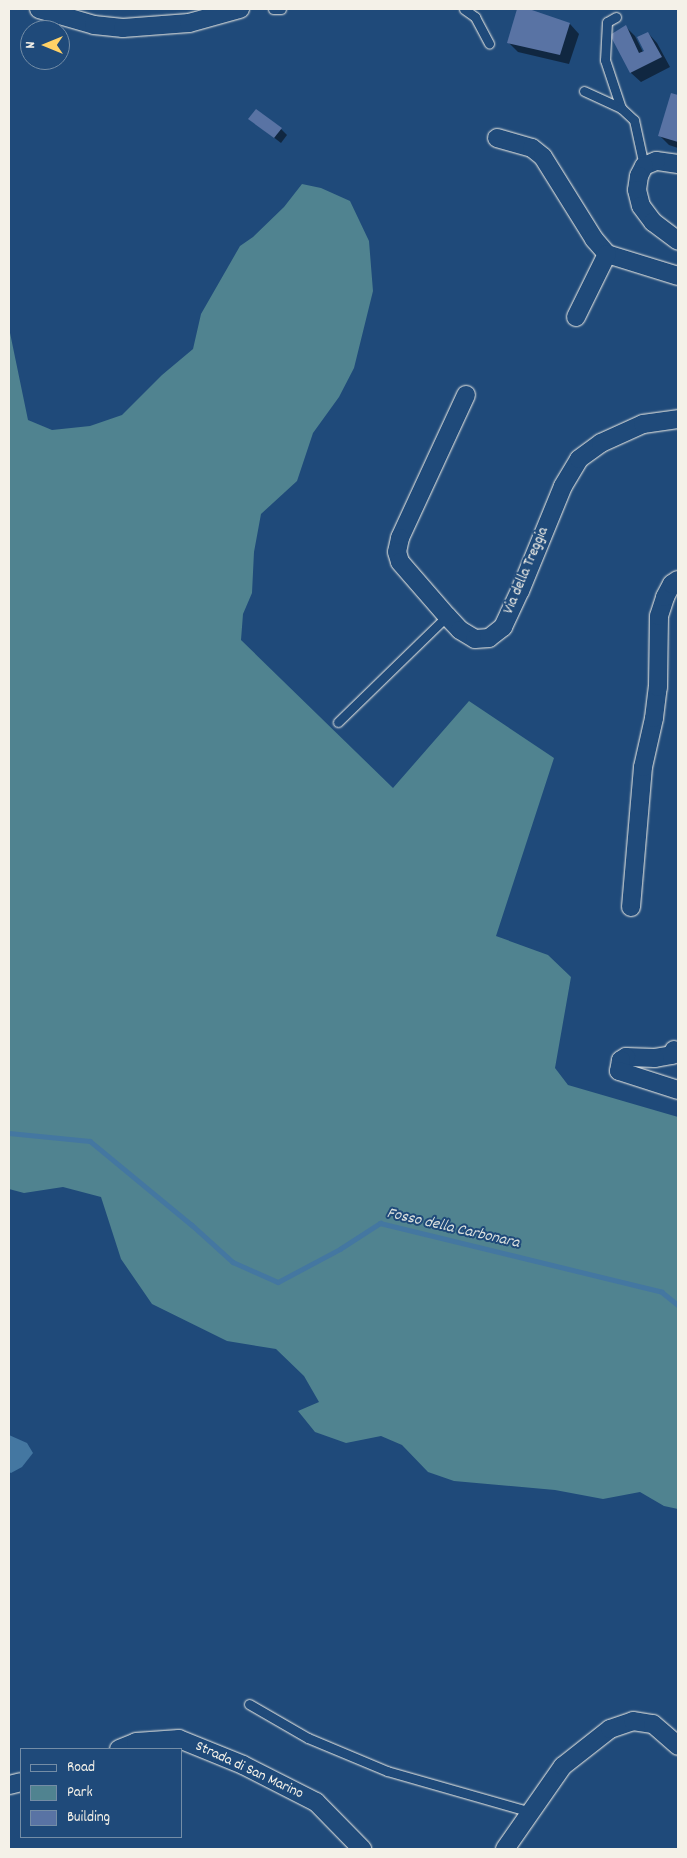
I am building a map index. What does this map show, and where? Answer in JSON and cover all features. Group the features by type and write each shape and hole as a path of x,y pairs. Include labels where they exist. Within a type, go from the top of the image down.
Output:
{"street":[{"path":"39,9 94,25 122,28 189,23 240,9"},
{"path":"497,138 532,148 544,157 594,238 607,254 678,276"},
{"path":"678,164 656,161 644,166 639,176 637,190 641,206 653,222 678,241"},
{"path":"576,317 607,254"},
{"name":"Via della Treggia","path":"466,395 400,538 397,552 400,562 447,616 460,630 475,639 490,638 503,627 520,591 563,486 579,459 600,443 643,424 678,419"},
{"path":"630,907 643,767 658,687 659,616 672,584 678,580"},
{"path":"674,1050 672,1055 655,1058 626,1057 621,1060 619,1071 678,1090"},
{"path":"505,1849 563,1766 610,1729 633,1721 653,1724 678,1746"},
{"name":"Strada di San Marino","path":"121,1748 136,1742 179,1739 234,1761 316,1802 362,1849"}],"lane":[{"path":"273,9 281,9"},
{"path":"464,9 475,17 489,43"},
{"path":"616,16 607,22 605,60 621,108"},
{"path":"584,91 621,108 634,120 644,166"},
{"path":"338,722 447,616"},
{"path":"249,1704 308,1738 387,1771 531,1812"}],"green space":[{"path":"302,184 321,188 350,201 369,241 373,291 354,368 339,397 313,433 297,481 261,514 254,552 252,593 243,614 241,640 393,788 469,701 554,758 496,936 548,955 571,977 555,1068 568,1085 678,1117 678,1509 664,1506 640,1492 603,1499 555,1490 454,1481 428,1472 402,1445 381,1436 346,1443 315,1432 298,1411 319,1402 304,1376 276,1349 227,1341 152,1304 121,1259 101,1197 63,1187 24,1193 9,1189 9,328 28,420 52,430 90,426 122,415 162,375 193,349 201,314 240,246 253,237 284,207"}],"water":[{"path":"9,1435 27,1443 33,1453 22,1467 11,1473 9,1472"}],"building":[{"path":"517,9 529,9 570,23 560,55 507,43"},
{"path":"626,25 639,53 644,51 637,37 648,32 662,57 630,73 610,35"},
{"path":"671,93 678,95 678,142 658,136"},
{"path":"256,109 282,128 274,138 248,119"}],"waterway":[{"name":"Fosso della Carbonara","path":"9,1133 90,1141 192,1225 233,1262 278,1282 340,1249 380,1223 662,1292 678,1305"}]}
